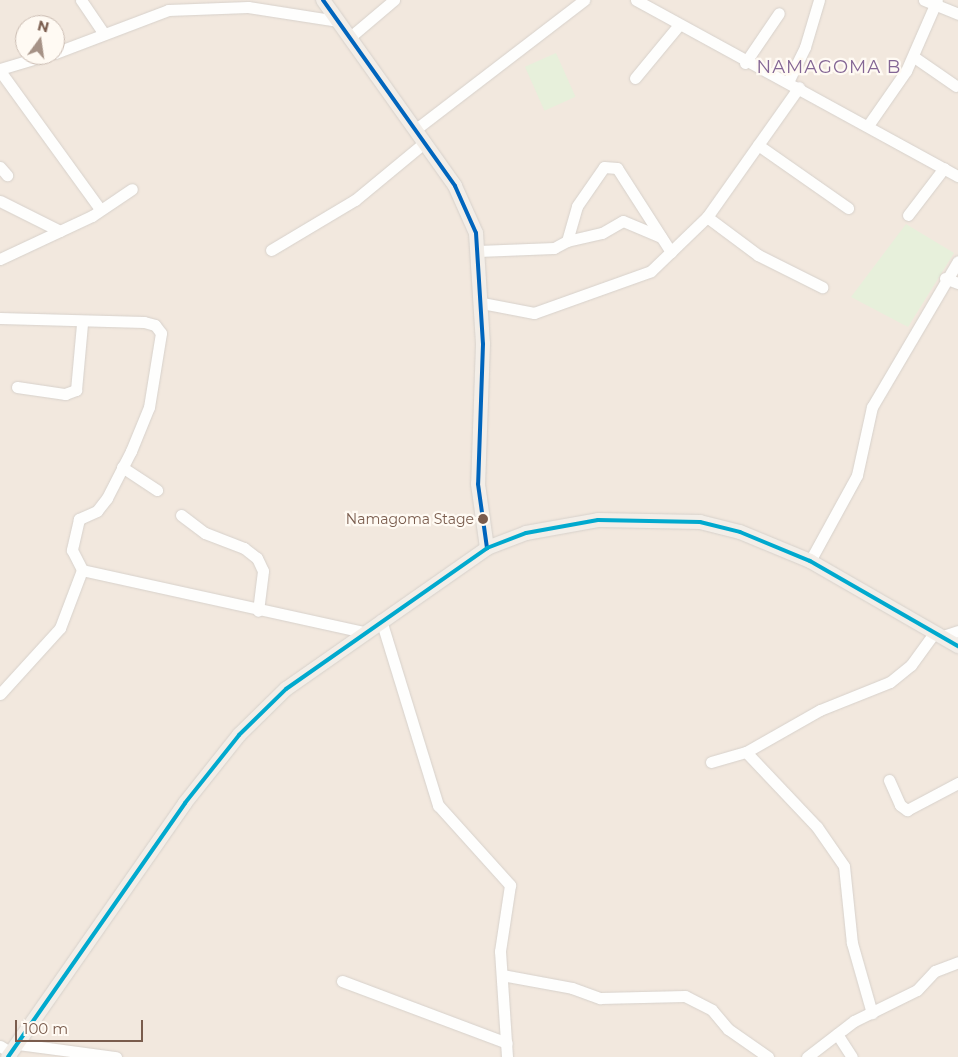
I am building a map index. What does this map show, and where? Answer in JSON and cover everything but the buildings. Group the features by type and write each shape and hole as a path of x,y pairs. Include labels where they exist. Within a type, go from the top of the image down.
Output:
{"main road":[{"path":"322,0 426,142 468,208 478,251 482,303 478,484 487,548"},
{"path":"9,1050 185,803 239,735 286,688 363,632 487,548 562,525 666,518 740,532 810,560 958,646"}],"street":[{"path":"81,0 104,34"},
{"path":"349,38 394,0"},
{"path":"416,129 575,4 584,0"},
{"path":"636,0 745,63 793,84 869,124 958,176"},
{"path":"482,303 534,313 640,278 671,252 707,217 758,145 793,84 819,0"},
{"path":"924,0 936,2 958,14"},
{"path":"869,124 914,57 936,2"},
{"path":"65,49 168,10 248,7 337,21"},
{"path":"745,63 779,13"},
{"path":"635,78 678,26"},
{"path":"914,57 956,86"},
{"path":"16,65 0,70 99,208"},
{"path":"271,250 355,200 426,142"},
{"path":"758,145 848,208"},
{"path":"567,241 577,206 604,166 617,168 671,252"},
{"path":"908,215 944,168"},
{"path":"0,259 60,231 132,189"},
{"path":"0,201 60,231"},
{"path":"707,217 758,255 822,287"},
{"path":"478,251 554,248 567,241 602,233 623,221 661,237"},
{"path":"810,560 857,475 872,407 945,278 958,261"},
{"path":"945,278 958,283"},
{"path":"0,318 82,324 144,322 155,325 161,334 148,407 122,468 101,506 78,519 72,550 73,560 82,570 258,611 363,632"},
{"path":"17,387 72,394 80,370 82,324"},
{"path":"122,468 156,490"},
{"path":"182,515 205,533 244,548 256,558 264,571 258,611"},
{"path":"0,694 60,628 82,570"},
{"path":"381,620 438,805 510,885 500,951 507,1057"},
{"path":"711,762 746,752 820,710 890,682 911,665 939,634 958,631"},
{"path":"746,752 817,827 844,866 852,943 872,1013"},
{"path":"889,780 900,805 908,810 958,783"},
{"path":"807,1057 837,1034 872,1013 917,990 944,966 958,962"},
{"path":"502,975 572,988 600,998 685,996 712,1010 728,1029 768,1057"},
{"path":"342,980 507,1043"},
{"path":"837,1034 852,1057"},
{"path":"9,1050 116,1057"}],"shaded area":[{"path":"0,0 958,0 958,1057 0,1057"}],"green space":[{"path":"556,53 576,97 544,111 525,67"},
{"path":"906,224 954,253 908,327 851,297"}],"transit line":[{"path":"323,0 455,186 476,233 483,344 478,484 487,548"},
{"path":"8,1057 185,803 239,735 286,689 487,548 526,533 598,520 700,522 740,532 810,561 958,646"}],"place":[{"name":"Namagoma Stage","path":"483,519"}],"district":[{"name":"NAMAGOMA B","path":"829,67"}]}
